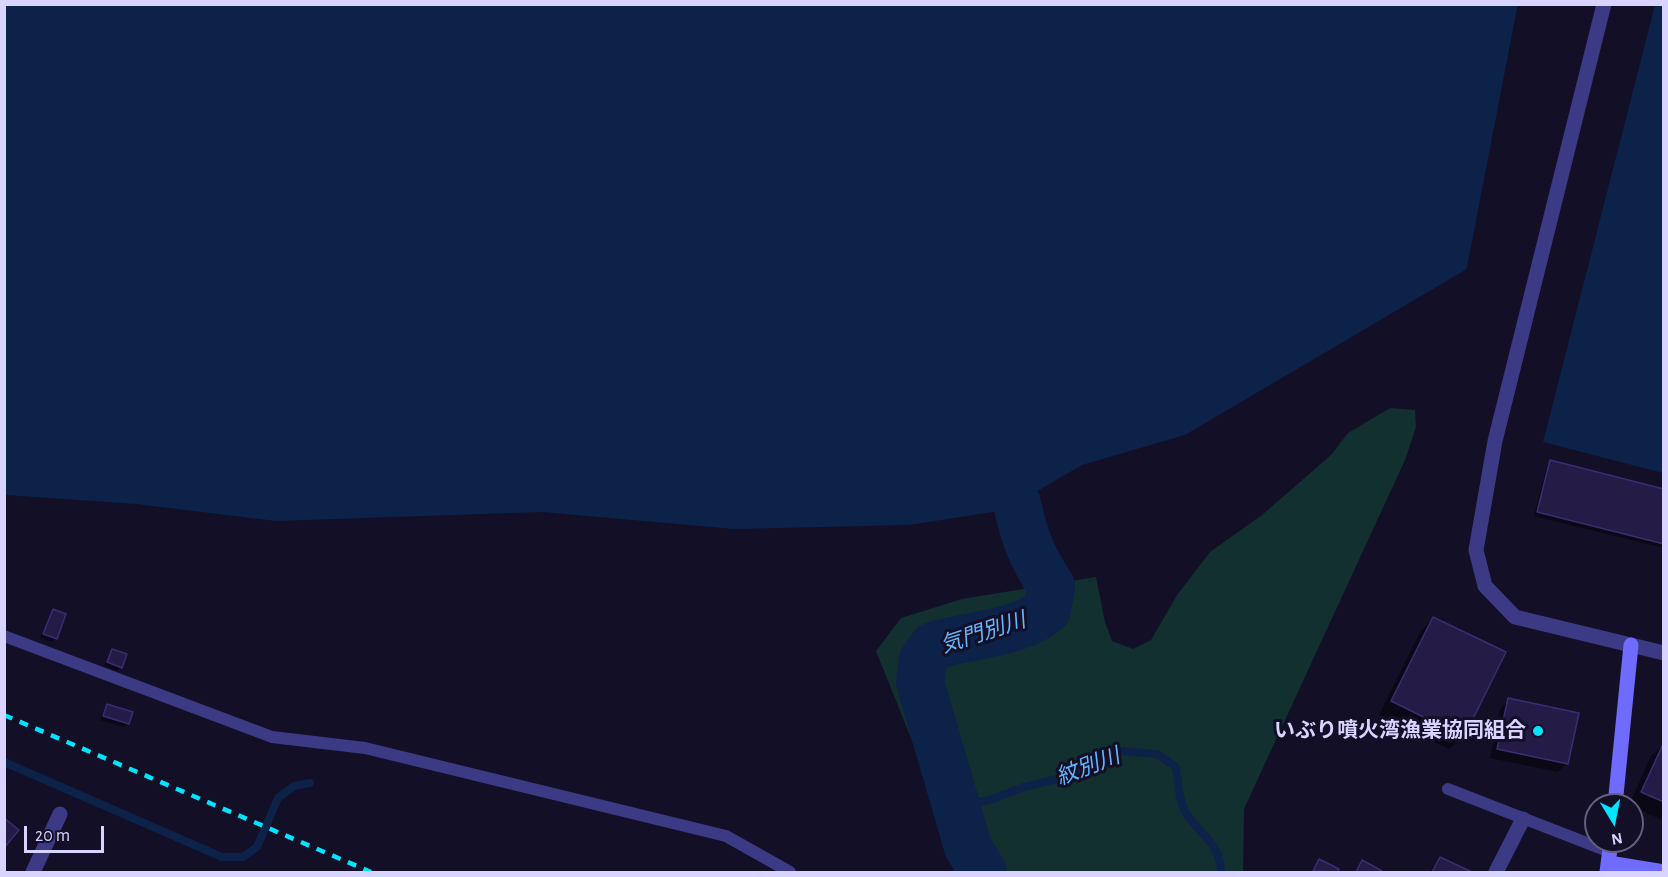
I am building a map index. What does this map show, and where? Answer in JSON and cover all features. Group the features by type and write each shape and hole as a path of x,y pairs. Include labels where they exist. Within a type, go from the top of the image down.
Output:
{"street":[{"path":"1604,4 1495,441 1476,550 1485,586 1515,618 1664,653"},
{"path":"1615,793 1631,645"},
{"path":"33,873 60,814"},
{"path":"1496,873 1523,819"},
{"path":"1609,857 1664,872"}],"lane":[{"path":"4,636 272,737 365,748 726,836 790,873"},
{"path":"1448,789 1609,857"}],"green space":[{"path":"1390,408 1415,410 1416,427 1405,460 1244,809 1243,872 965,872 876,651 901,618 962,599 1096,577 1105,622 1112,641 1133,649 1151,640 1177,595 1210,552 1262,515 1331,455 1348,433"}],"water":[{"path":"4,5 1518,5 1467,269 1185,435 1082,465 1005,510 909,525 734,529 542,512 276,521 136,504 5,495"},
{"path":"1655,5 1664,5 1663,473 1543,442"}],"pier":[{"path":"1518,4 1521,5 1470,269 1466,273"}],"building":[{"path":"1550,460 1664,489 1664,544 1537,512"},
{"path":"53,609 66,614 57,639 43,634"},
{"path":"1433,617 1506,652 1464,737 1391,701"},
{"path":"112,649 127,654 122,668 107,662"},
{"name":"いぶり噴火湾漁業協同組合","path":"1508,698 1579,713 1568,764 1497,749"},
{"path":"107,704 133,712 129,724 103,716"},
{"path":"1664,742 1664,802 1641,792"},
{"path":"4,818 19,830 4,848"},
{"path":"1440,857 1472,872 1432,872"},
{"path":"1319,859 1339,869 1337,872 1313,871"},
{"path":"1362,860 1382,871 1356,872"}],"waterway":[{"name":"気門別川","path":"983,872 968,847 920,682 923,660 933,646 1008,629 1035,618 1047,610 1051,586 1030,546 1017,503"},
{"name":"紋別川","path":"953,798 971,803 990,800 1021,788 1072,775 1121,751 1157,754 1176,767 1179,791 1186,813 1213,847 1220,862 1221,872"},
{"path":"4,762 222,857 243,857 257,847 278,798 294,786 310,783"}],"railway":[{"path":"4,715 371,872"}],"place":[{"name":"いぶり噴火湾漁業協同組合","path":"1538,731"}]}
